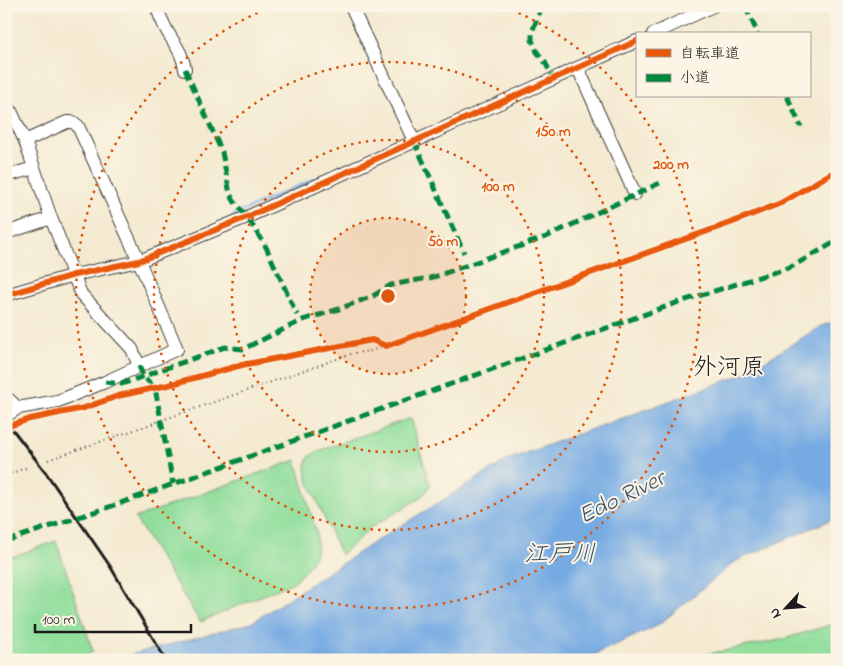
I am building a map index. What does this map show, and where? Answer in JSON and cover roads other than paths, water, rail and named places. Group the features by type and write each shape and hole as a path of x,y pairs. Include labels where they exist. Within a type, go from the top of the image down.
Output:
{"street":[{"path":"156,6 167,31 184,60 186,69"},
{"path":"351,6 412,137"},
{"path":"657,32 713,6"},
{"path":"6,295 74,275 139,261 247,217 412,137 578,68 636,41"},
{"path":"578,68 636,194"},
{"path":"8,106 25,141 51,218 82,294 132,349 139,366"},
{"path":"6,416 18,408 58,401 177,350 78,126 73,122 67,122 25,141"},
{"path":"6,176 34,168"},
{"path":"6,233 51,218"},
{"path":"6,396 18,408"}],"water":[{"name":"江戸川","path":"837,321 837,517 736,561 657,626 582,660 111,660 251,623 373,543 509,459 744,374 821,326"}],"waterway":[{"path":"232,216 315,179"}],"railway":[{"path":"6,421 44,470 110,566 166,660"}],"district":[{"name":"外河原","path":"729,366"}],"water label":[{"name":"Edo River","path":"621,496"}]}
